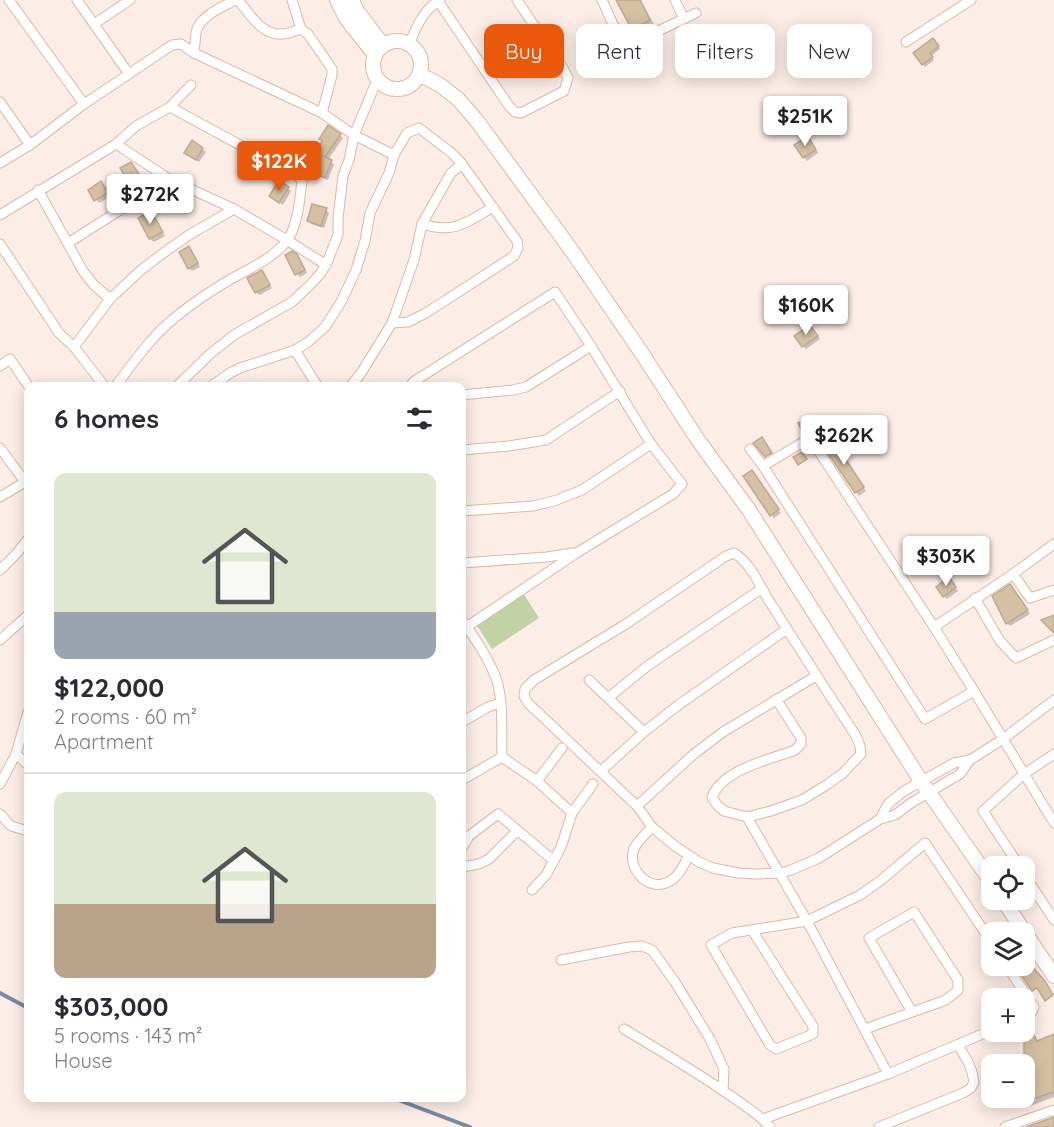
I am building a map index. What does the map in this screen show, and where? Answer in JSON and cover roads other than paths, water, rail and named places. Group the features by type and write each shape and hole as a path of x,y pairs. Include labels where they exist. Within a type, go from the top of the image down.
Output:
{"street":[{"path":"9,0 84,104"},
{"path":"77,0 129,74"},
{"path":"94,24 130,0"},
{"path":"194,53 197,29 204,20 210,14 237,0 264,29 275,34 301,29"},
{"path":"292,0 301,29 308,34 332,69 322,113"},
{"path":"337,0 346,18 379,50"},
{"path":"352,0 379,50"},
{"path":"409,45 418,22 433,4 439,1 509,106 515,112 521,113 564,91 568,78 518,0"},
{"path":"602,0 619,35 633,43 696,13"},
{"path":"675,0 684,19"},
{"path":"906,42 971,0"},
{"path":"396,41 409,45 414,49 420,61 419,74 412,84 400,89 388,88 377,80 373,68 379,50 396,41"},
{"path":"0,162 30,145 84,104 172,45 181,44 194,53 322,113 354,135 394,155"},
{"path":"419,74 440,84 458,99 572,251 698,440 749,510 925,787 981,867"},
{"path":"181,382 234,335 292,302 311,284 326,265 338,235 343,176 350,159 354,135 377,80"},
{"path":"0,215 116,144 136,126 170,107 191,86"},
{"path":"0,102 30,145"},
{"path":"119,382 162,328 221,285 266,259 287,240 296,219 300,199 302,180 170,107"},
{"path":"218,382 240,368 295,350 325,327 348,289 362,254 370,213 389,173 394,155 407,133 419,128 453,154 462,164 517,242 518,248 514,256 417,318 408,322 392,323"},
{"path":"116,144 169,179 234,209 326,265"},
{"path":"354,382 392,323 414,260 422,224 451,173 462,164"},
{"path":"68,243 169,179"},
{"path":"38,190 83,270 94,285 110,299"},
{"path":"422,224 445,228 459,227 493,207"},
{"path":"74,346 110,299 141,270 189,235 234,209"},
{"path":"0,244 59,333 74,346 101,382"},
{"path":"413,382 555,292 620,391 651,444 682,484 673,494 466,625"},
{"path":"466,395 526,387 591,346"},
{"path":"295,350 315,382"},
{"path":"0,366 10,359 26,382"},
{"path":"466,450 546,440 620,391"},
{"path":"763,466 810,438 934,627 1024,774 1051,811 1054,823"},
{"path":"466,511 533,506 554,501 582,490 651,444"},
{"path":"0,448 24,480"},
{"path":"750,449 925,719 974,691"},
{"path":"0,497 24,485"},
{"path":"0,570 24,544"},
{"path":"934,627 1054,544"},
{"path":"466,563 548,557 578,552"},
{"path":"776,699 801,738 801,744 795,750 729,776 715,789 712,797 724,811 747,817 788,806 828,784 843,773 861,754 856,736 761,589 748,565 734,553 726,555 626,624 534,680 525,689 524,696 528,703 637,806 652,827 663,837 699,862 713,868 738,873 780,873 819,858 879,819 888,804 904,791 925,787 960,774 970,760"},
{"path":"1013,573 1030,598 1054,590"},
{"path":"608,698 646,667 761,589"},
{"path":"975,598 1000,641 1016,658 1054,640"},
{"path":"0,640 24,619"},
{"path":"466,629 489,663 497,681 502,757"},
{"path":"601,771 677,706 787,629"},
{"path":"637,806 701,748 723,732 816,676"},
{"path":"589,680 644,732"},
{"path":"925,787 954,763 970,760 1003,739 1054,700"},
{"path":"466,720 500,703"},
{"path":"0,784 16,754 24,726"},
{"path":"537,781 562,748"},
{"path":"16,754 24,761"},
{"path":"1013,856 983,811 1024,774 1054,754"},
{"path":"466,778 502,757"},
{"path":"502,757 537,781 572,813"},
{"path":"532,890 546,875 561,847 572,813 593,784"},
{"path":"0,814 11,826 24,830"},
{"path":"466,841 469,836 498,814 554,861"},
{"path":"747,817 807,921 888,1074"},
{"path":"652,827 636,846 632,857 634,866 644,879 654,885 661,885 672,880 679,874 689,855"},
{"path":"466,866 489,859 517,831"},
{"path":"752,930 813,1026 813,1034 776,1048 770,1045 711,945 732,933 807,921 860,895 880,882 925,843 981,927"},
{"path":"1035,891 1054,920"},
{"path":"1010,910 1054,976"},
{"path":"864,1029 912,1012 946,999 958,990 958,980 914,912 869,938 912,1012"},
{"path":"561,960 629,947 642,946 652,950 710,1039 724,1069 723,1091"},
{"path":"624,1029 723,1091 766,1123 981,1035"},
{"path":"879,1127 971,1088 974,1082 972,1072 958,1046"},
{"path":"1005,1127 1054,1110"}],"waterway":[{"path":"0,993 24,1006"},
{"path":"404,1102 470,1127"}]}
